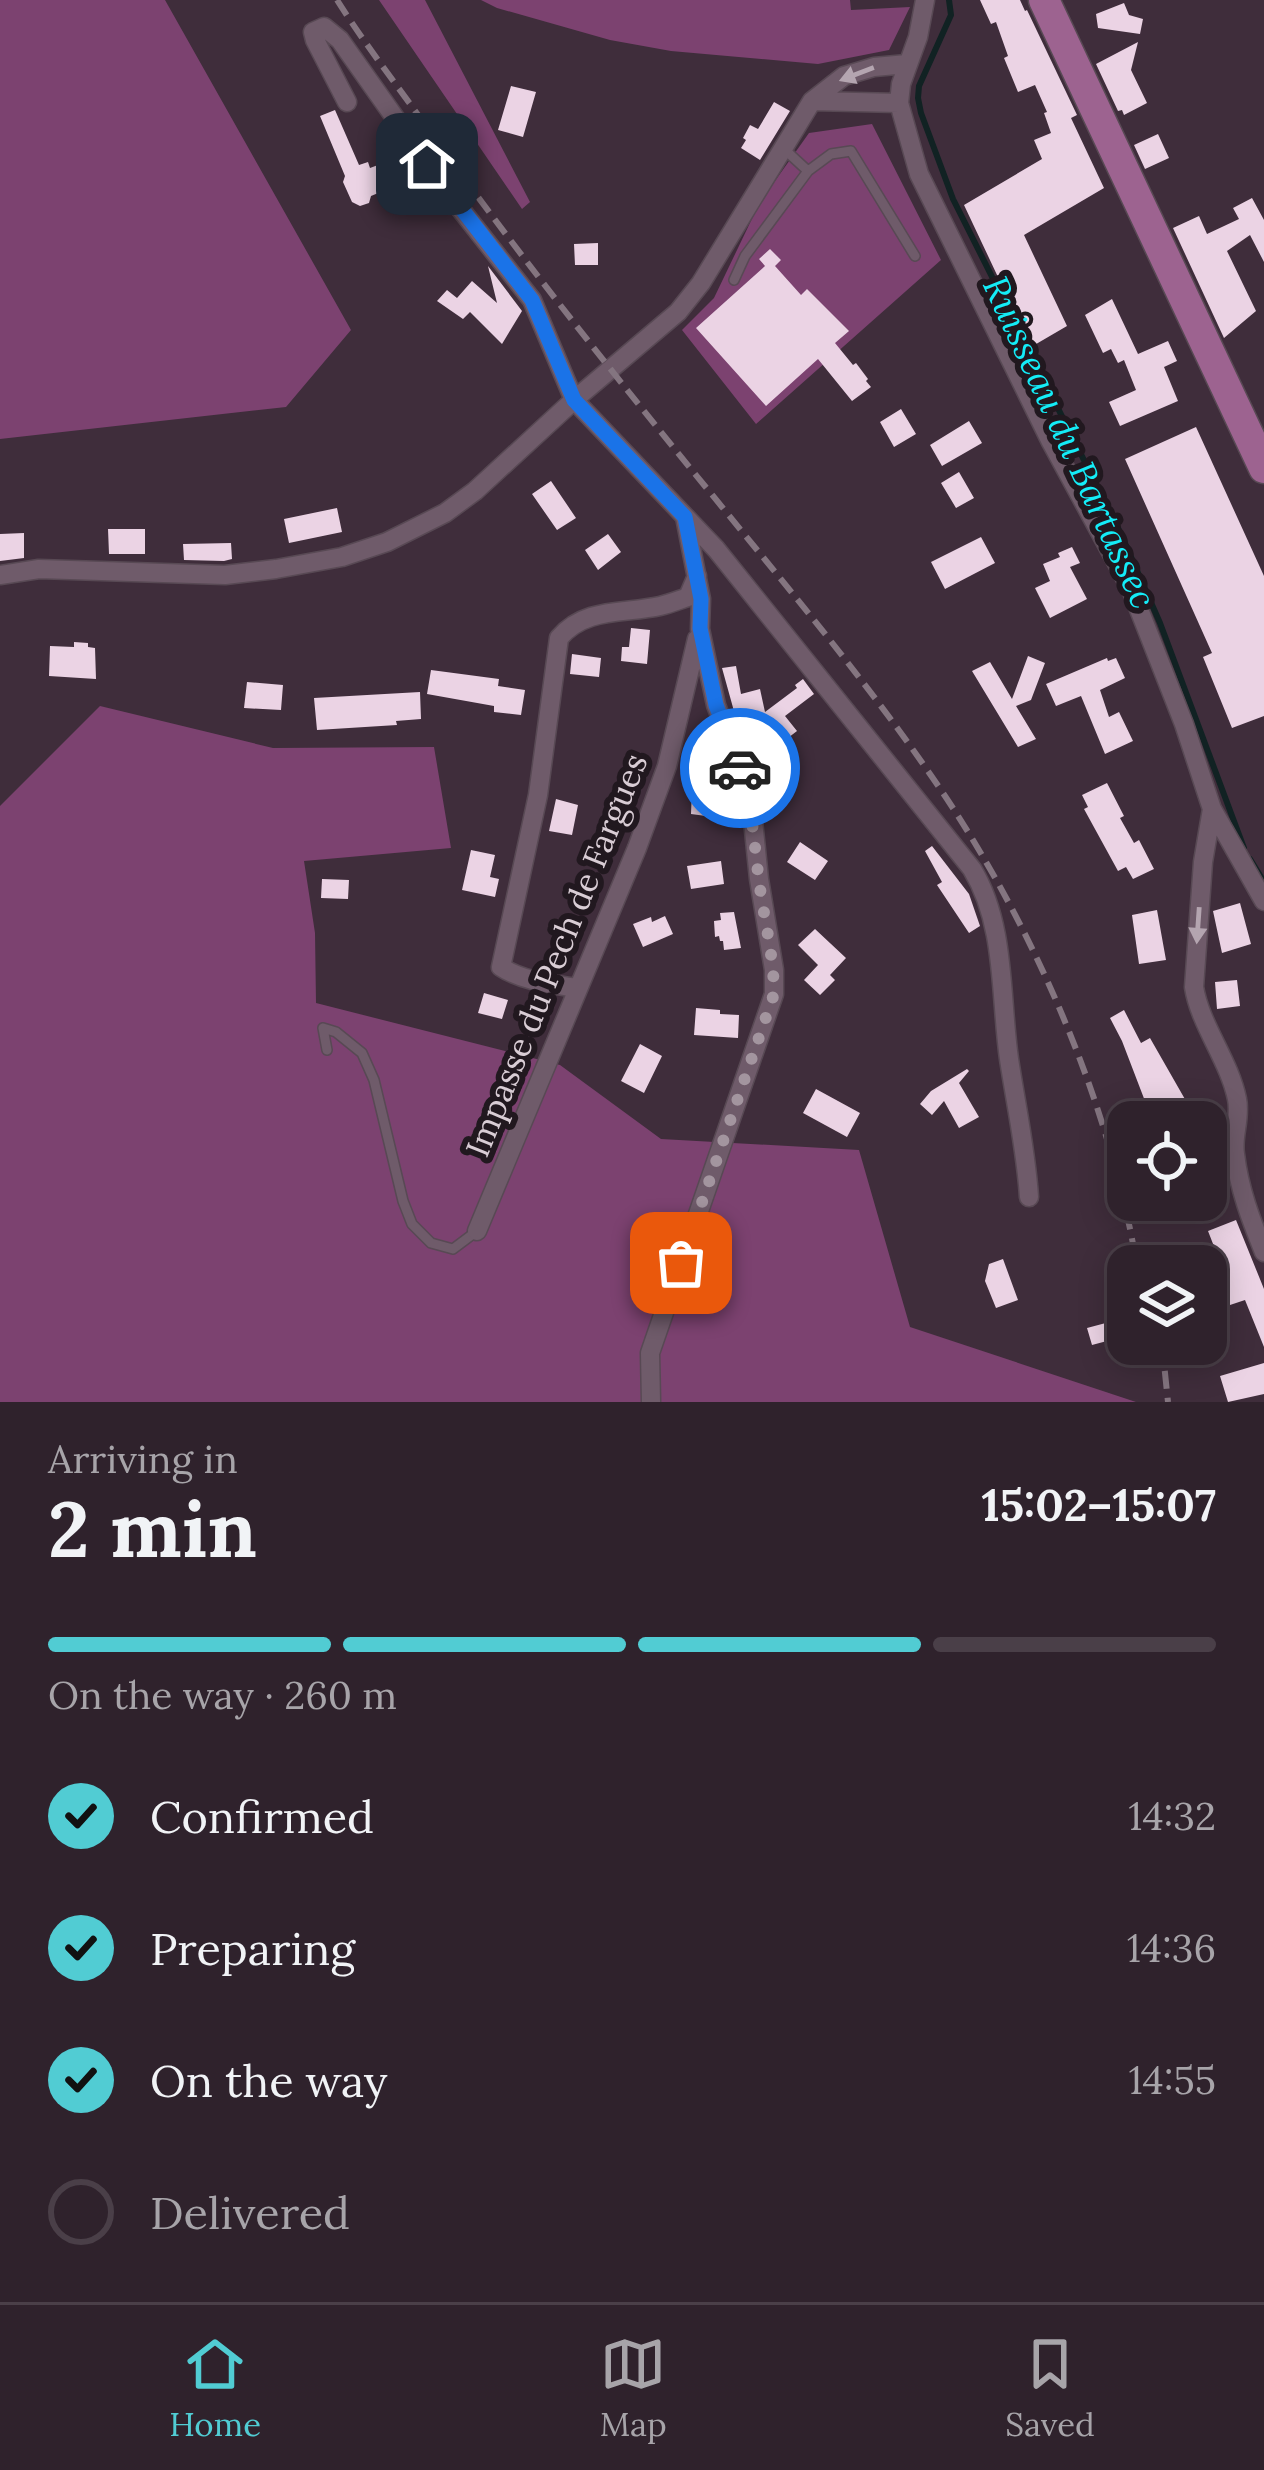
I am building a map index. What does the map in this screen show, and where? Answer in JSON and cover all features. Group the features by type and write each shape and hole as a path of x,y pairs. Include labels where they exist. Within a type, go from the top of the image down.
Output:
{"main road":[{"path":"1045,0 1264,468"}],"street":[{"path":"925,0 899,104 919,174 1051,442 1131,589 1212,809 1264,901"},
{"path":"347,102 315,40 313,32 323,27 340,40 451,197 532,300 574,400 716,549 972,869 984,889 993,922 1029,1197"},
{"path":"0,575 39,569 225,575 342,556 387,542 445,513 678,312 701,283 812,101 844,76 908,64"},
{"path":"812,101 899,104"},
{"path":"651,1402 650,1353 774,994 752,811 716,705 685,517"},
{"path":"577,988 501,967 538,794 560,638 584,618 688,597 698,577"},
{"name":"Impasse du Pech de Fargues","path":"477,1232 637,848 667,766 700,628"},
{"path":"1212,809 1203,862 1194,987 1197,1006 1217,1043 1237,1101 1233,1148 1245,1203 1264,1252"}],"lane":[{"path":"783,148 808,171"},
{"path":"734,280 745,256 808,171 831,154 851,151 915,256"},
{"path":"327,1050 323,1028 336,1032 362,1053 374,1080 412,1224 431,1243 453,1250 477,1232"}],"shaded area":[{"path":"0,0 165,0 351,330 286,407 0,439"},
{"path":"379,0 425,0 530,202 522,209"},
{"path":"481,0 850,0 851,10 910,7 889,50 818,64 671,51 610,40"},
{"path":"872,124 941,260 756,424 682,330 714,298 760,202 809,133"},
{"path":"100,706 273,748 434,747 451,848 304,861 315,933 316,1003 560,1065 661,1139 859,1150 910,1327 1136,1402 0,1402 0,806"}],"building":[{"path":"980,0 1020,0 1027,10 1077,115 1071,118 1104,188 1024,235 1067,326 1031,347 964,205 1042,159 1034,140 1051,133 1035,85 1018,92 996,22 991,24"},
{"path":"1124,3 1129,15 1143,19 1140,34 1098,28 1096,14"},
{"path":"1138,42 1131,70 1147,103 1124,115 1096,64"},
{"path":"511,86 536,92 523,137 498,130"},
{"path":"774,102 790,111 760,160 741,148 743,138 750,125 758,129"},
{"path":"335,110 359,165 378,165 388,189 360,206 352,202 343,182 345,176 320,116"},
{"path":"1158,134 1169,158 1145,169 1134,145"},
{"path":"1252,198 1264,220 1264,262 1250,235 1227,251 1256,311 1224,338 1173,228 1199,216 1207,234 1239,219 1233,208"},
{"path":"598,243 598,265 575,265 574,244"},
{"path":"770,249 781,260 775,266 801,295 807,289 849,331 835,343 871,387 852,401 818,359 766,406 696,328 765,266 759,259"},
{"path":"488,266 522,311 502,344 470,312 463,319 437,301 447,290 457,298 472,281 497,303"},
{"path":"1112,299 1138,354 1168,341 1177,361 1164,367 1178,401 1120,426 1109,402 1136,390 1124,360 1118,363 1111,349 1103,353 1085,315"},
{"path":"901,409 916,434 894,447 880,422"},
{"path":"969,421 982,443 942,466 930,445"},
{"path":"1196,427 1264,576 1264,716 1232,728 1203,657 1212,653 1125,459"},
{"path":"959,472 974,498 956,508 941,483"},
{"path":"551,481 576,518 557,530 532,494"},
{"path":"337,508 342,532 289,543 284,519"},
{"path":"108,529 145,529 145,554 109,554"},
{"path":"24,533 24,558 0,561 0,534"},
{"path":"608,534 621,552 598,570 585,550"},
{"path":"981,537 995,563 945,589 931,562"},
{"path":"231,543 232,559 184,560 183,544"},
{"path":"1072,547 1080,563 1070,567 1087,599 1050,618 1035,588 1050,581 1043,564"},
{"path":"631,628 650,630 647,664 621,661"},
{"path":"74,642 95,648 96,679 49,676 50,646 74,647"},
{"path":"572,654 601,658 599,677 570,674"},
{"path":"1028,656 1045,663 1031,700 1016,706 1036,739 1018,747 972,671 990,662 1012,699"},
{"path":"1116,658 1125,678 1100,690 1109,717 1119,712 1133,741 1105,754 1081,696 1056,706 1046,684"},
{"path":"736,666 741,694 760,689 765,712 803,679 814,694 785,716 797,731 784,741 764,716 737,722 722,668"},
{"path":"431,670 499,679 498,686 525,690 521,715 427,694"},
{"path":"247,682 283,685 281,710 244,708"},
{"path":"420,692 421,719 317,730 314,698"},
{"path":"694,739 713,740 711,788 725,789 723,812 691,814"},
{"path":"1107,783 1124,816 1120,818 1134,843 1139,840 1154,869 1133,879 1126,867 1118,871 1084,809 1088,807 1082,795"},
{"path":"556,799 578,805 572,835 549,831"},
{"path":"800,842 828,861 815,880 787,862"},
{"path":"932,846 969,894 980,926 969,933 937,885 942,882 925,851"},
{"path":"471,850 495,855 490,877 499,879 495,897 462,890"},
{"path":"721,861 724,884 691,889 687,866"},
{"path":"322,879 349,880 348,899 321,898"},
{"path":"1240,903 1251,944 1222,953 1213,911"},
{"path":"1157,910 1166,960 1139,964 1132,915"},
{"path":"734,912 741,948 724,950 723,941 715,937 714,921 721,920 720,913"},
{"path":"665,916 673,934 643,947 633,924"},
{"path":"815,929 846,958 830,975 835,980 820,995 804,980 818,965 798,945"},
{"path":"1237,980 1240,1006 1217,1009 1215,982"},
{"path":"484,993 508,1000 502,1019 478,1013"},
{"path":"696,1008 739,1015 738,1038 694,1035"},
{"path":"1124,1010 1141,1043 1150,1038 1186,1101 1145,1101 1110,1018"},
{"path":"640,1044 662,1056 644,1093 621,1081"},
{"path":"967,1069 959,1083 979,1117 959,1128 944,1101 932,1115 920,1104 931,1091"},
{"path":"816,1089 860,1113 847,1137 803,1113"},
{"path":"1236,1220 1264,1289 1264,1347 1245,1300 1227,1306 1227,1245 1213,1245 1208,1231"},
{"path":"1003,1259 1018,1300 996,1308 985,1281 989,1264"},
{"path":"1107,1323 1107,1341 1092,1345 1087,1328"},
{"path":"1264,1363 1264,1394 1228,1402 1220,1376"}],"waterway":[{"name":"Ruisseau du Bartassec","path":"949,0 951,15 919,86 921,113 953,199 1120,532 1160,623 1244,848"},
{"name":"Ruisseau du Bartassec","path":"1250,859 1264,882"}],"railway":[{"path":"337,0 533,269 832,642 947,799 1011,907 1066,1023 1109,1144 1133,1245"},
{"path":"1164,1365 1168,1402"}],"way so far":[{"path":"681,1263 774,994 752,811 740,768"}],"route":[{"path":"427,164 532,300 574,400 685,517 716,705 740,768"}]}
